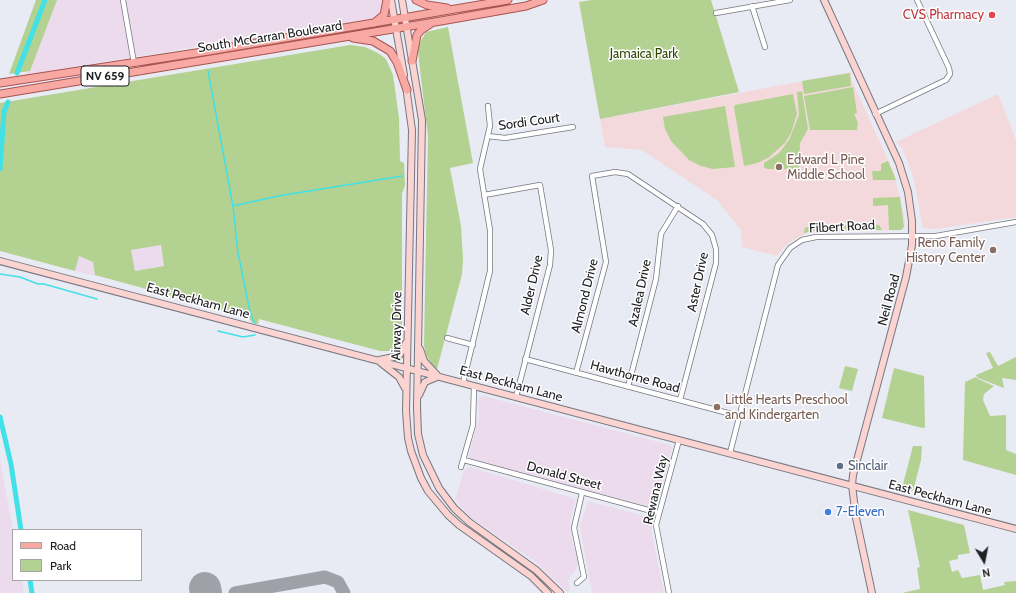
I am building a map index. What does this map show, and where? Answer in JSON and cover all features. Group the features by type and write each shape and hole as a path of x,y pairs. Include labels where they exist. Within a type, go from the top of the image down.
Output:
{"main road":[{"path":"372,24 384,15 387,0"},
{"path":"416,0 434,6 460,9"},
{"name":"South McCarran Boulevard","path":"0,83 134,63 508,0"},
{"name":"South McCarran Boulevard","path":"0,94 436,22 526,6 542,0"},
{"path":"412,61 418,33 436,22"},
{"path":"339,38 366,40 385,47 397,62 407,90"},
{"path":"50,86 77,77 125,69 134,63"}],"street":[{"path":"123,0 134,63"},
{"name":"Airway Drive","path":"391,0 407,90 412,135 406,393 408,438 414,463 428,491 437,503 459,525 520,568 548,593"},
{"name":"Airway Drive","path":"402,0 422,130 417,371 417,402 420,444 426,465 446,499 462,516 536,570 560,593"},
{"path":"716,13 790,0"},
{"name":"Neil Road","path":"824,0 905,182 910,201 912,236 906,277 859,450 852,485 856,518 872,593"},
{"path":"875,114 946,80 950,74 949,68 918,0"},
{"path":"752,6 765,47"},
{"path":"463,383 488,285 491,265 490,230 480,169 488,136 490,119 488,106"},
{"name":"Sordi Court","path":"488,136 505,138 573,127"},
{"name":"Aster Drive","path":"592,176 615,172 628,174 678,206 708,229 714,242 716,256 680,400"},
{"name":"Almond Drive","path":"576,373 606,262 592,176"},
{"name":"Alder Drive","path":"484,195 540,185 551,258 516,397"},
{"name":"Azalea Drive","path":"628,387 656,280 661,234 678,206"},
{"name":"Filbert Road","path":"730,453 778,265 790,248 802,240 816,237 936,236 1016,222"},
{"name":"East Peckham Lane","path":"0,261 1016,529"},
{"path":"417,402 420,390 425,382 438,376 422,358 418,337"},
{"path":"376,360 399,356 405,348 408,338"},
{"path":"447,338 473,345"},
{"path":"376,360 399,377 406,393"},
{"name":"Hawthorne Road","path":"525,360 739,416"},
{"path":"461,467 473,425 474,386"},
{"name":"Rewana Way","path":"669,593 656,531 659,513 680,440"},
{"name":"Donald Street","path":"464,460 659,513"},
{"path":"577,583 584,577 574,528 582,493"}],"shaded area":[{"path":"54,0 383,0 379,14 369,20 235,42 200,46 25,76"},
{"name":"Edward L Pine Middle School","path":"851,72 852,81 894,173 904,215 905,227 901,230 808,232 787,244 777,256 742,247 741,230 717,200 642,150 605,147 600,119"},
{"path":"998,94 1016,140 1016,217 936,229 923,228 913,176 902,148 896,142"},
{"path":"161,245 164,266 135,271 131,250"},
{"path":"79,256 93,262 96,276 75,271"},
{"path":"484,396 670,445 672,449 657,505 651,507 471,459 469,455 479,417 478,401 479,398"},
{"path":"0,459 13,529 12,581 22,581 24,593 0,593"},
{"path":"469,467 573,498 575,502 570,521 571,536 578,562 576,569 568,580 570,590 567,592 533,560 470,517 455,500 464,470"},
{"path":"588,501 652,518 652,534 664,593 592,593 580,527"}],"green space":[{"path":"36,0 57,0 30,71 9,74"},
{"name":"Jamaica Park","path":"592,0 711,0 739,92 600,119 579,2"},
{"path":"448,27 473,163 450,168 461,226 463,259 462,274 437,369 432,365 426,355 424,345 428,137 418,52 419,44 426,32"},
{"path":"350,45 365,47 378,53 386,59 393,75 399,118 400,161 404,163 405,185 402,194 402,324 398,345 391,351 380,351 259,319 258,324 252,323 249,317 95,275 93,262 79,256 75,271 0,251 0,103","holes":["161,245 164,266 135,271 131,250"]},
{"path":"850,73 851,86 804,94 802,81"},
{"path":"853,87 857,113 854,114 858,123 857,130 810,130 804,96"},
{"path":"802,91 808,129 800,143 799,169 764,168 764,163 779,153 789,140 799,115 797,92"},
{"path":"793,94 797,114 791,133 785,143 768,158 757,163 744,166 734,107 735,105"},
{"path":"725,106 735,167 713,169 701,166 689,160 671,141 665,129 663,117"},
{"path":"888,161 896,180 873,180 872,171 881,171 881,164"},
{"path":"900,197 904,227 901,230 889,230 888,205 873,206 873,198"},
{"path":"879,225 882,230 817,230 804,233 805,228 810,226"},
{"path":"990,352 998,366 1016,357 1016,380 1002,378 1004,388 978,378 976,375 993,368 986,353"},
{"path":"845,366 858,369 852,391 839,388"},
{"path":"894,368 924,376 925,427 923,428 882,418"},
{"path":"976,377 994,386 984,394 983,400 990,416 1006,415 1006,450 1016,454 1016,475 963,460 965,382"},
{"path":"913,446 922,446 921,460 913,491 902,488"},
{"path":"908,510 964,525 970,553 958,555 958,559 949,561 952,572 958,570 962,578 980,575 983,590 1005,585 1004,582 1016,581 1016,593 902,593 920,589 917,568 920,567"}],"waterway":[{"path":"17,73 45,0"},
{"path":"208,71 233,206 238,253 250,312 255,323"},
{"path":"0,169 4,112 8,102"},
{"path":"233,206 278,196 402,176"},
{"path":"0,274 20,277 38,284 44,284 97,299"},
{"path":"218,331 243,337 255,335"},
{"path":"0,417 11,464 21,529"},
{"path":"30,581 32,593"}],"taxiway":[{"path":"235,593 325,577 338,582 344,593"}],"runway":[{"path":"205,588 206,593"}],"place":[{"name":"CVS Pharmacy","path":"992,15"},
{"name":"Edward L Pine Middle School","path":"779,167"},
{"name":"Reno Family History Center","path":"993,250"},
{"name":"Little Hearts Preschool and Kindergarten","path":"717,407"},
{"name":"Sinclair","path":"840,466"},
{"name":"7-Eleven","path":"828,512"}]}
